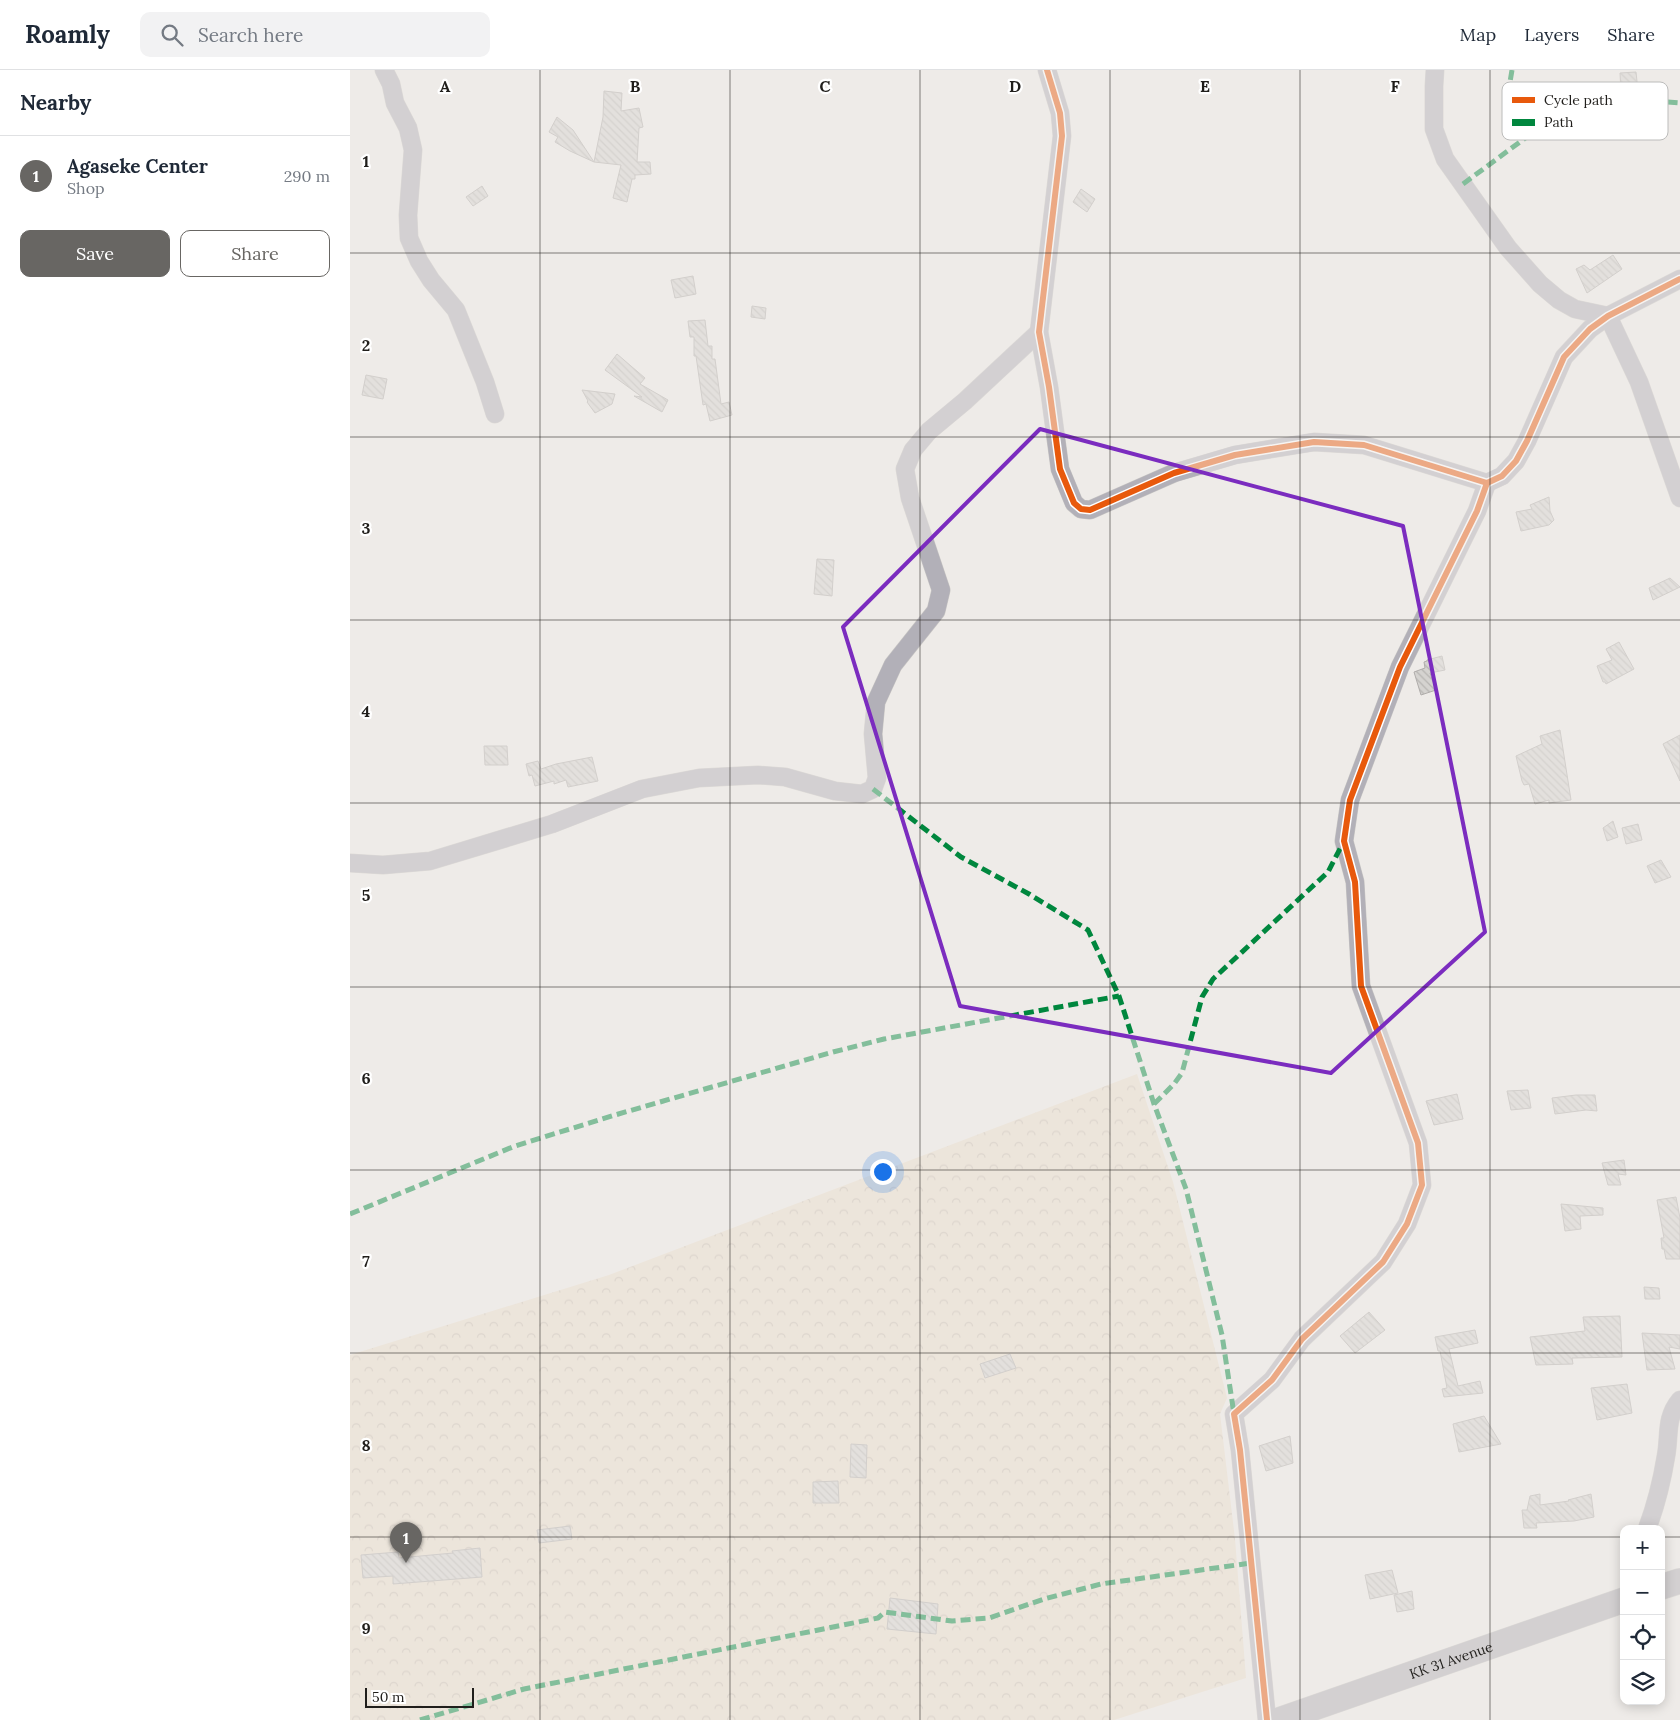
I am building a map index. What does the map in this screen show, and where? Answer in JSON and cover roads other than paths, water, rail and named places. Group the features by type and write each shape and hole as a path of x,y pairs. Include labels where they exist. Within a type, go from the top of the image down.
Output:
{"main road":[{"path":"1665,1587 1680,1581"},
{"name":"KK 31 Avenue","path":"1278,1720 1620,1601"}],"street":[{"path":"384,70 391,84 395,103 408,128 413,150 408,215 410,238 419,261 431,280 456,310 495,414"},
{"path":"1047,70 1060,113 1062,136 1039,332 1050,387 1060,469 1074,503 1081,509 1090,510 1174,473 1235,454 1314,442 1364,444 1487,483 1502,476 1516,461 1527,441 1564,357 1590,329 1608,316 1680,279"},
{"path":"1436,70 1434,129 1446,159 1508,248 1540,284 1559,300 1575,309 1608,316"},
{"path":"1608,316 1639,382 1680,498"},
{"path":"350,863 383,864 430,861 552,824 642,789 699,778 758,775 785,777 835,791 862,794 873,789 877,778 873,734 876,702 893,665 936,611 942,590 910,498 905,469 913,450 929,431 965,401 1039,332"},
{"path":"1267,1720 1240,1450 1234,1414 1272,1380 1302,1339 1383,1262 1407,1224 1422,1185 1418,1143 1361,986 1355,882 1344,841 1350,800 1400,667 1477,510 1487,483"},
{"path":"1648,1525 1656,1505 1667,1454 1670,1416 1680,1400"}],"place":[{"name":"Agaseke Center","path":"406,1563"}]}
